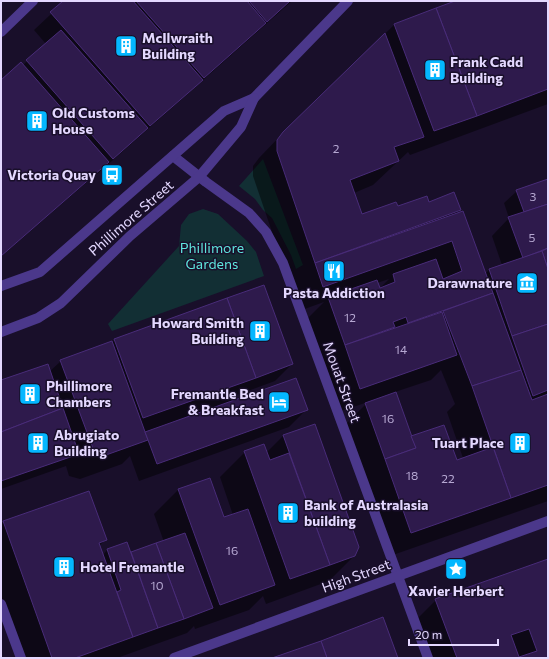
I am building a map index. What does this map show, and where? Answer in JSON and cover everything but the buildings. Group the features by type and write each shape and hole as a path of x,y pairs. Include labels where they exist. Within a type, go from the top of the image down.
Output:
{"street":[{"path":"1,32 33,1"},
{"name":"Phillimore Street","path":"1,332 38,318 61,303 130,236 199,177 242,127 254,98 348,1"},
{"name":"Phillimore Street","path":"1,286 40,272 224,111 254,98"},
{"name":"Mouat Street","path":"173,156 249,213 266,232 283,264 428,658"},
{"name":"High Street","path":"174,658 548,522"},
{"path":"1,604 21,658"}],"green space":[{"path":"263,159 303,265 296,269 291,255 272,218 263,210 255,199 239,186"},
{"name":"Phillimore Gardens","path":"203,209 218,214 247,241 256,252 264,276 112,331 108,324 179,246 181,225 189,214"}],"place":[{"name":"McIlwraith Building","path":"126,46"},
{"name":"Frank Cadd Building","path":"435,70"},
{"name":"Old Customs House","path":"37,121"},
{"name":"Victoria Quay","path":"112,175"},
{"name":"Pasta Addiction","path":"334,271"},
{"name":"Darawnature","path":"527,283"},
{"name":"Howard Smith Building","path":"260,331"},
{"name":"Phillimore Chambers","path":"30,394"},
{"name":"Fremantle Bed & Breakfast","path":"279,402"},
{"name":"Abrugiato Building","path":"38,443"},
{"name":"Tuart Place","path":"520,443"},
{"name":"Bank of Australasia building","path":"288,513"},
{"name":"Hotel Fremantle","path":"64,567"},
{"name":"Xavier Herbert","path":"456,569"}]}
